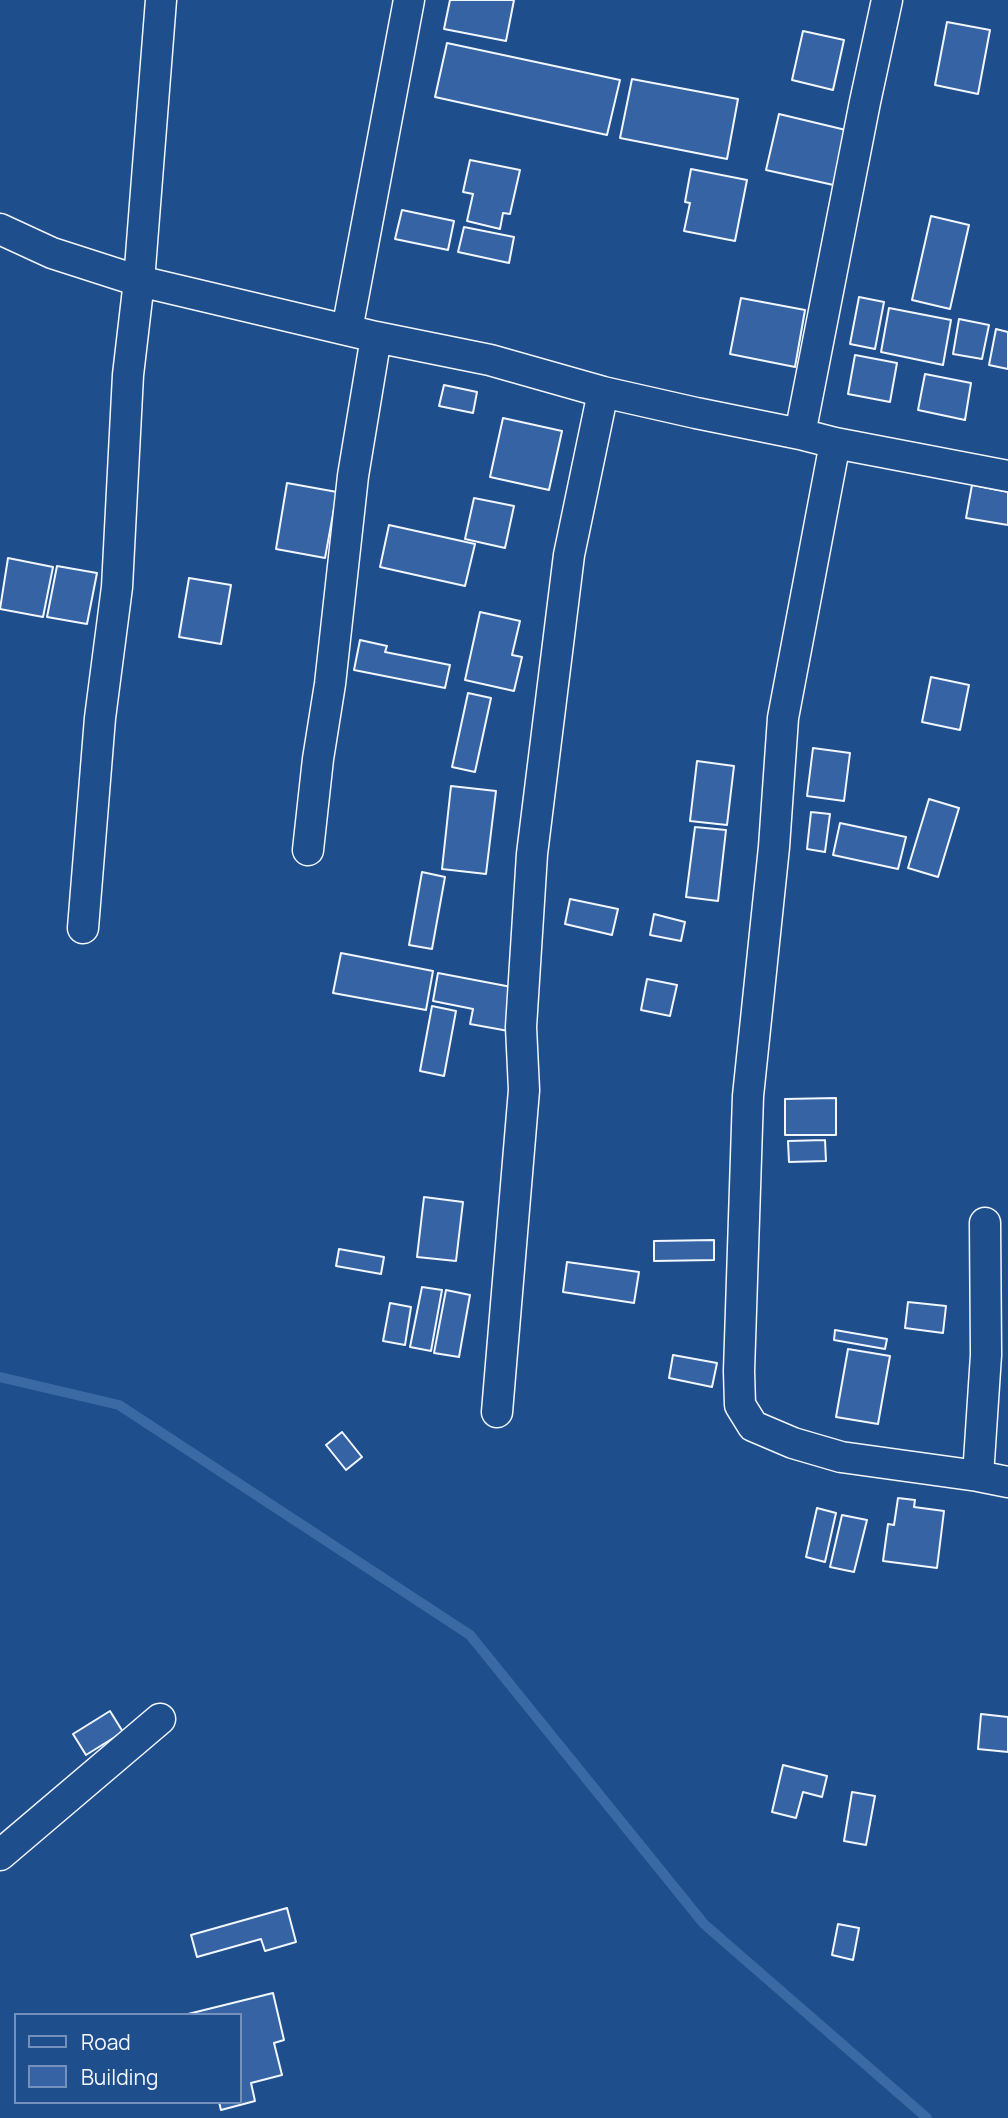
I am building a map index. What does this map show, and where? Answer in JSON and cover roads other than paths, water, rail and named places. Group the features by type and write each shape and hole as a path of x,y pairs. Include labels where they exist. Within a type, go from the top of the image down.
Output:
{"street":[{"path":"83,928 100,718 117,587 128,375 139,281 161,0"},
{"path":"308,850 353,475 362,333 409,0"},
{"path":"800,433 887,0"},
{"path":"0,229 52,253 139,281 490,360 603,392 696,414 1008,476"},
{"path":"497,1412 524,1090 521,1027 531,854 569,555 603,392"},
{"path":"835,443 783,718 774,847 748,1096 740,1405 753,1426 793,1443 841,1457 1008,1482"},
{"path":"978,1476 986,1355 985,1223"},
{"path":"0,1855 160,1719"}],"waterway":[{"path":"0,1377 119,1405 470,1635 704,1924 927,2118"}]}
